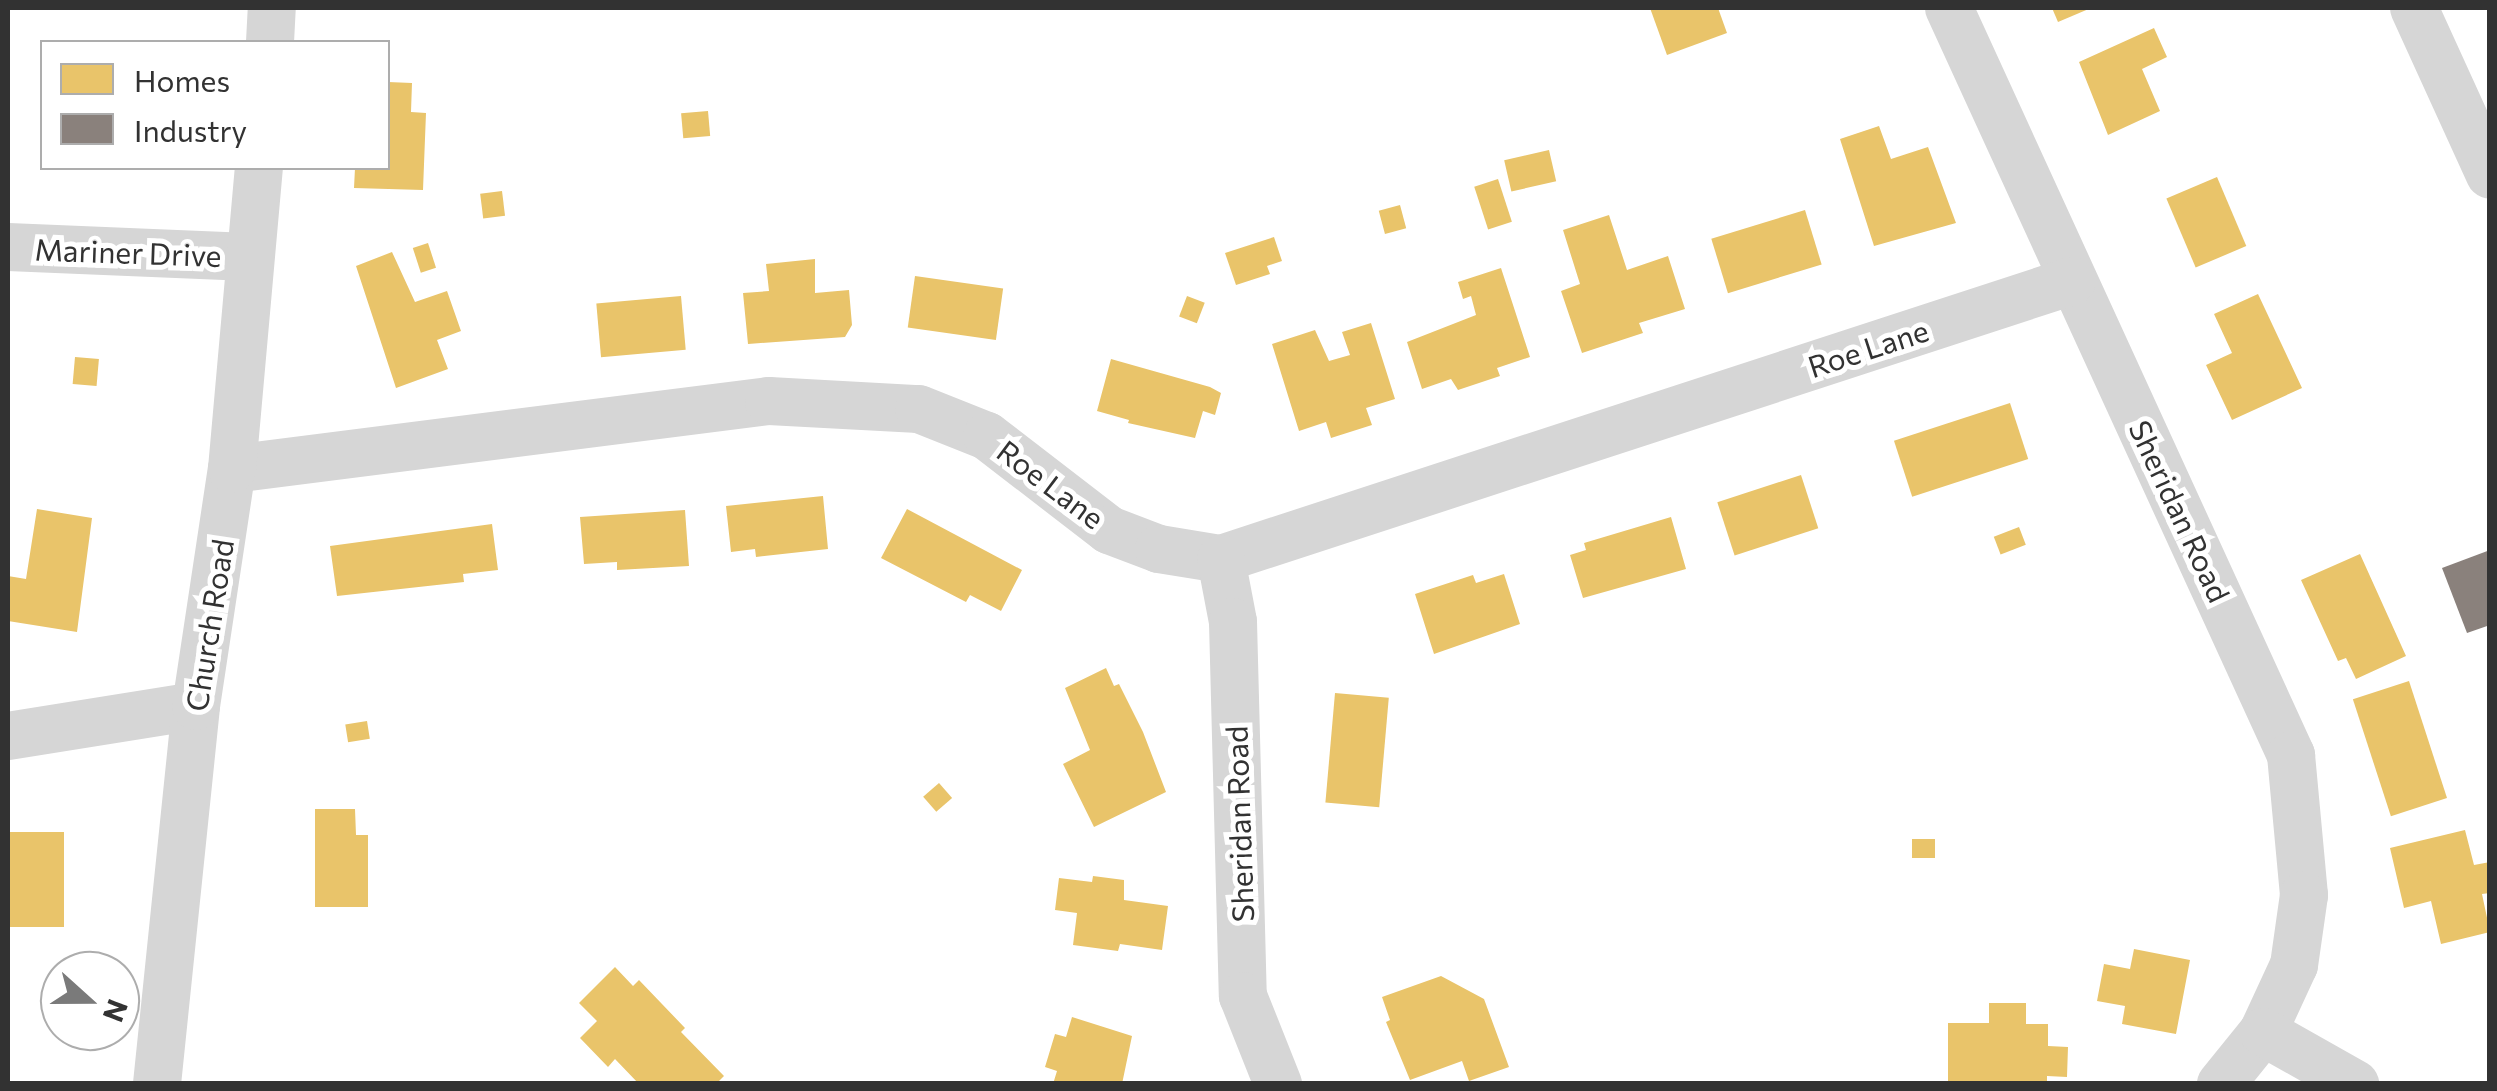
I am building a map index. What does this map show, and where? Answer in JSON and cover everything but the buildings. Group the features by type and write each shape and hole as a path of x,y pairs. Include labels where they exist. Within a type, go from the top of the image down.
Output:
{"street":[{"path":"270,40 272,8"},
{"name":"Sheridan Road","path":"1949,8 2291,754 2304,895 2294,965 2263,1032 2221,1084"},
{"path":"2414,8 2490,175"},
{"name":"Church Road","path":"157,1084 196,706 232,469 259,170"},
{"name":"Mariner Drive","path":"8,248 250,257"},
{"name":"Roe Lane","path":"232,469 768,400 918,409 987,436 1109,530 1159,549 1221,559 2072,281"},
{"name":"Sheridan Road","path":"1221,559 1233,622 1243,996 1278,1084"},
{"path":"8,736 196,706"},
{"path":"2263,1032 2355,1084"}]}
